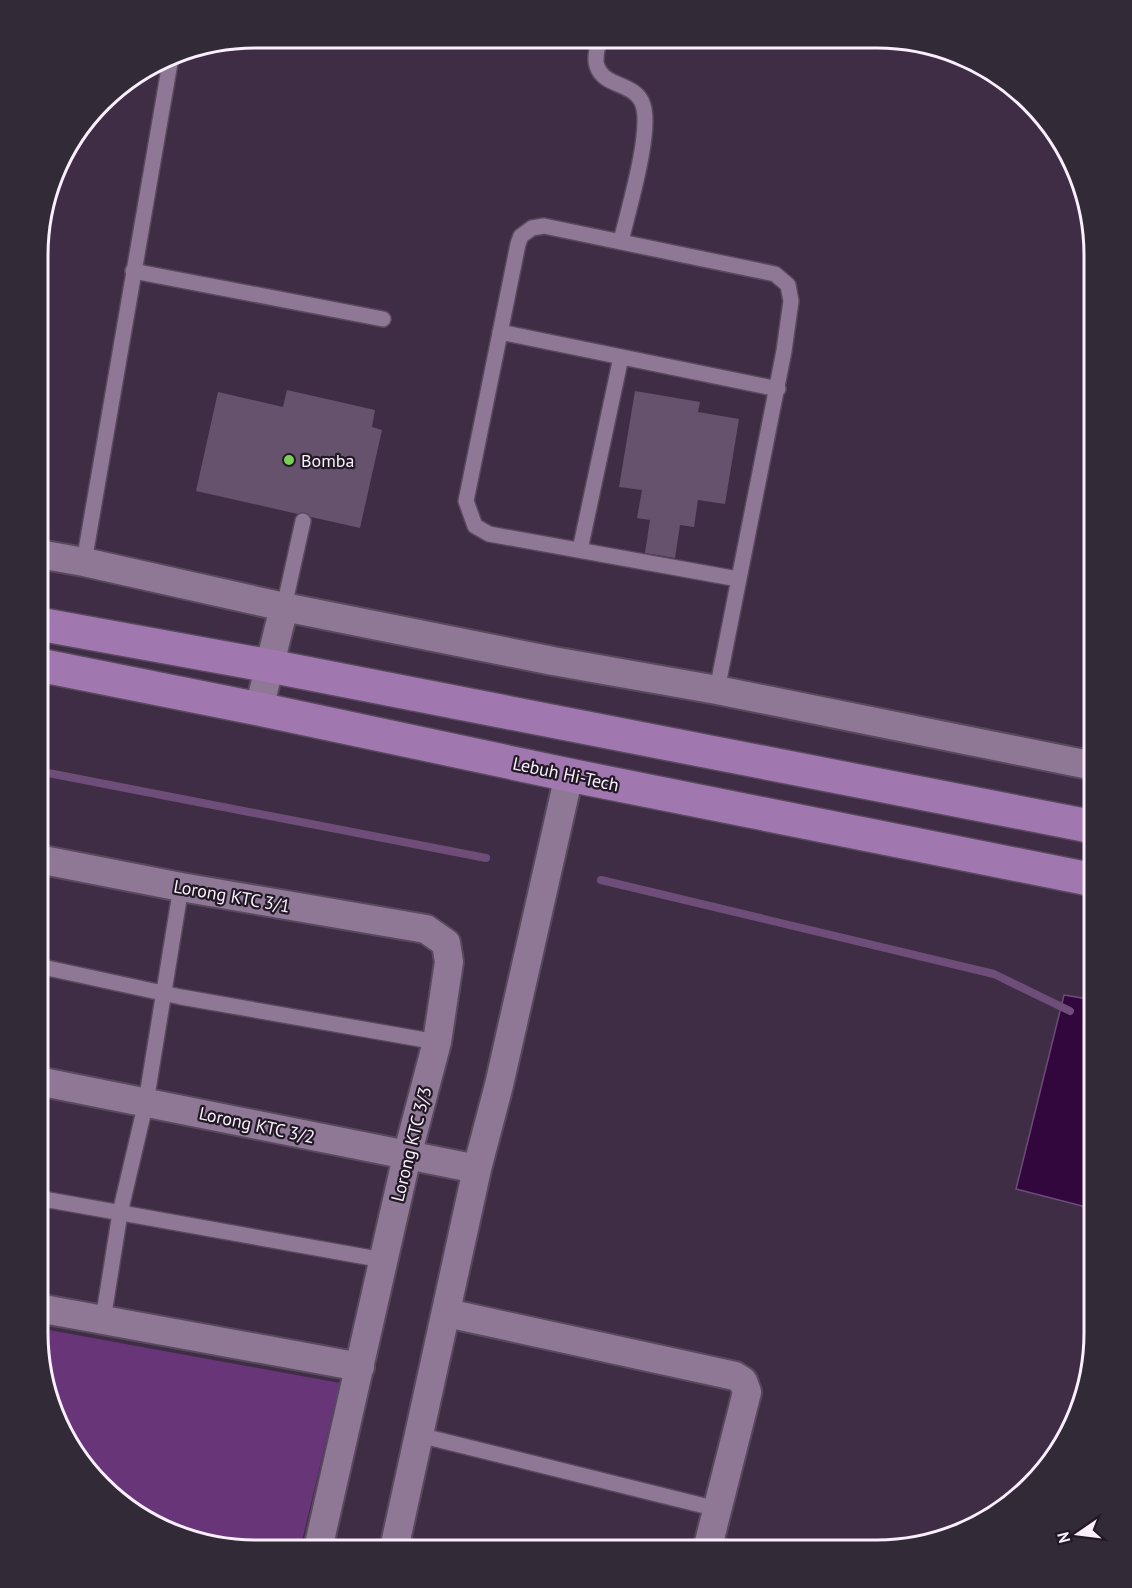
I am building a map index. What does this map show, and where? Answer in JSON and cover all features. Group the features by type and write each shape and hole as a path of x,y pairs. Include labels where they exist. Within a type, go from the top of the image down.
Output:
{"main road":[{"path":"48,626 270,666 1084,825"},
{"name":"Lebuh Hi-Tech","path":"48,667 568,775 1084,878"}],"street":[{"path":"48,556 284,607 553,661 717,690 1084,763"},
{"path":"259,709 284,607"},
{"path":"396,1540 477,1169 499,1085 568,775"},
{"name":"Lorong KTC 3/1","path":"48,861 426,930"},
{"name":"Lorong KTC 3/3","path":"320,1540 407,1156 437,1042 449,962 446,943 426,930"},
{"name":"Lorong KTC 3/2","path":"48,1083 477,1169"},
{"path":"48,1310 360,1367"},
{"path":"447,1313 735,1376 743,1381 747,1392 709,1540"}],"lane":[{"path":"598,48 596,64 603,78 635,91 644,105 645,134 621,241"},
{"path":"84,562 169,67"},
{"path":"717,690 778,389 791,301 788,285 775,274 544,226 532,228 521,236 518,244 466,501 476,526 489,534 738,579"},
{"path":"133,271 383,319"},
{"path":"500,332 778,389"},
{"path":"580,550 621,357"},
{"path":"284,607 303,521"},
{"path":"103,1320 120,1213 146,1102 181,887"},
{"path":"48,968 163,993 437,1042"},
{"path":"48,1200 383,1260"},
{"path":"419,1436 717,1509"}],"shaded area":[{"path":"1064,995 1084,998 1084,1206 1016,1189"},
{"path":"48,1330 340,1383 302,1540 228,1538 202,1533 152,1512 129,1497 91,1459 69,1424 59,1399 52,1373"}],"building":[{"name":"Bomba","path":"287,390 375,410 372,427 382,430 360,528 196,491 218,392 283,407"},
{"path":"635,391 700,402 698,412 739,419 725,504 698,500 694,527 680,525 675,558 645,553 650,520 637,518 642,490 619,487"}],"waterway":[{"path":"48,773 486,858"},
{"path":"601,880 994,974 1070,1011"}],"place":[{"name":"Bomba","path":"289,460"}]}
